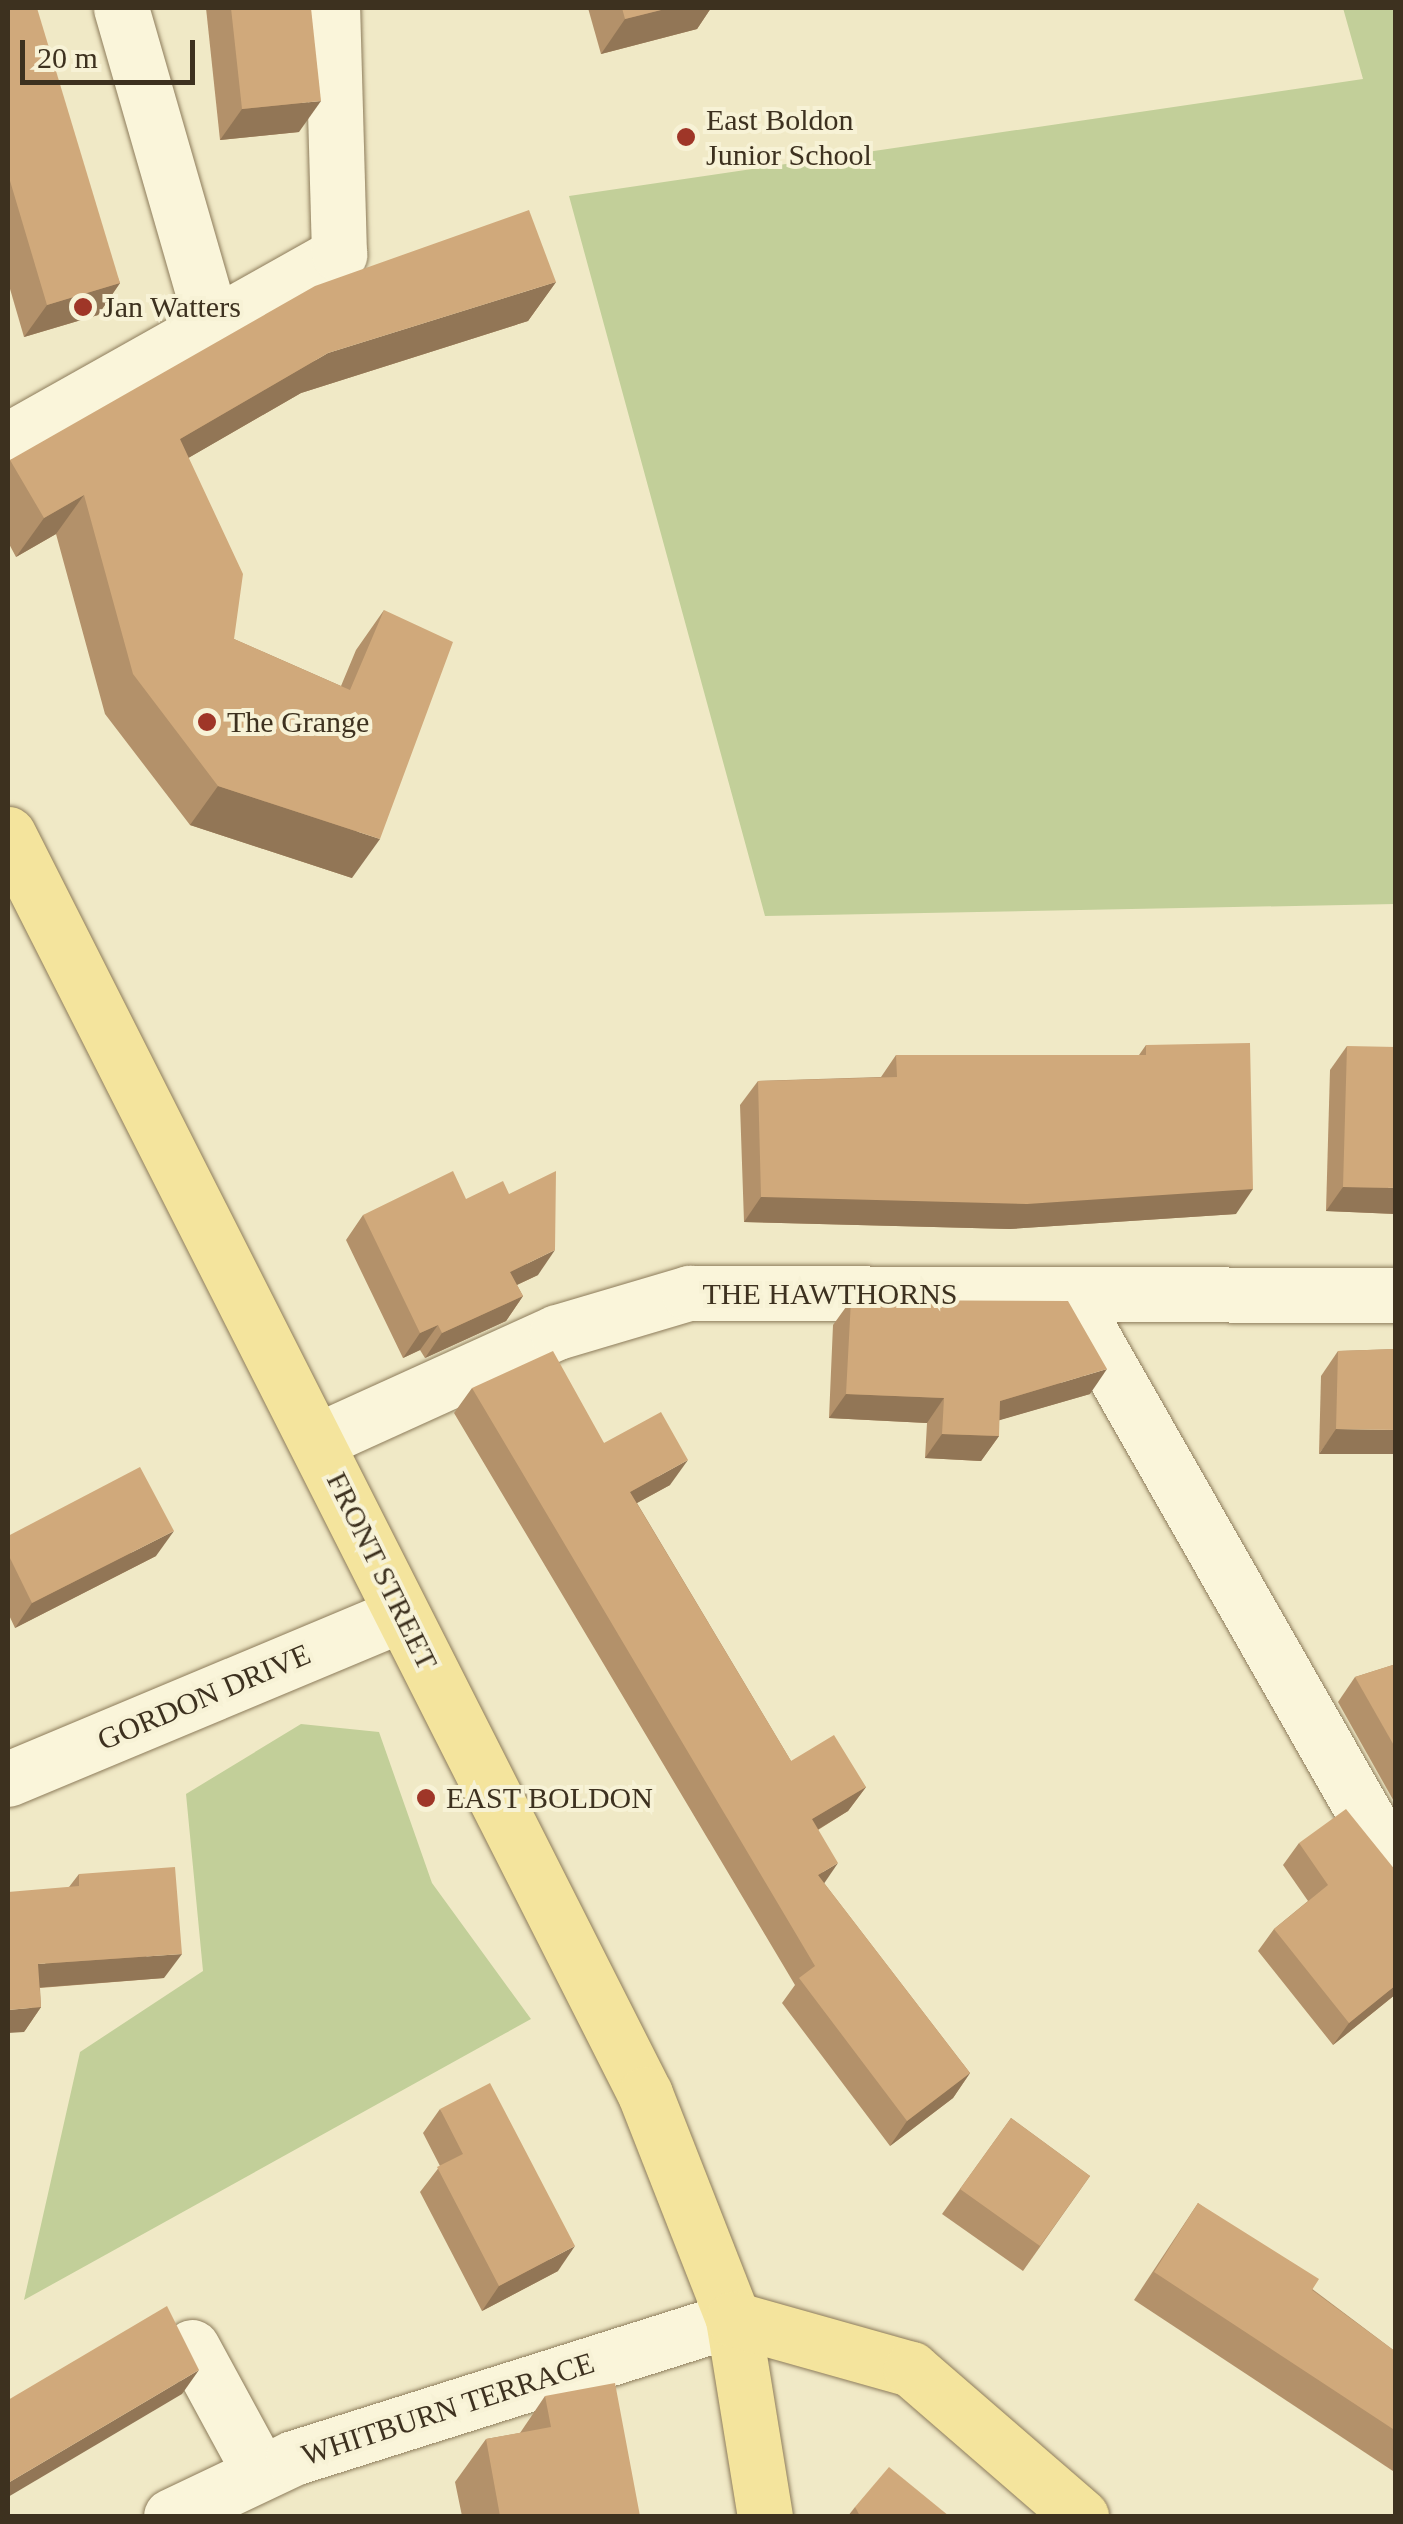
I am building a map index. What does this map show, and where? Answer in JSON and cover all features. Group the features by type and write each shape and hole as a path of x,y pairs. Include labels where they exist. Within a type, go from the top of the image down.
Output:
{"main road":[{"name":"FRONT STREET","path":"8,834 320,1440 402,1614 645,2094 733,2319 766,2516"},
{"path":"733,2319 911,2369 1081,2516"}],"street":[{"path":"121,8 212,324"},
{"path":"8,440 339,254 332,8"},
{"name":"THE HAWTHORNS","path":"320,1440 556,1332 689,1293 1396,1296"},
{"path":"1069,1295 1396,1868"},
{"name":"GORDON DRIVE","path":"8,1779 402,1614"},
{"name":"WHITBURN TERRACE","path":"172,2516 733,2319"},
{"path":"192,2347 252,2489"}],"green space":[{"path":"1343,8 1395,8 1395,904 765,916 569,196 1363,79"},
{"path":"301,1724 379,1732 432,1883 531,2019 24,2300 80,2052 203,1971 186,1794"}],"building":[{"path":"8,8 37,8 120,283 47,305 8,174"},
{"path":"231,8 311,8 321,101 242,109"},
{"path":"622,8 669,8 625,19"},
{"path":"529,210 556,282 328,353 180,439 243,574 234,639 350,690 384,610 453,642 380,839 218,786 133,674 84,495 44,518 10,460 315,286"},
{"path":"1250,1043 1253,1189 1027,1204 761,1197 758,1081 897,1077 896,1055 1146,1055 1146,1045"},
{"path":"1347,1046 1396,1047 1396,1188 1343,1187"},
{"path":"453,1171 466,1199 503,1181 509,1194 556,1171 555,1250 510,1272 523,1296 442,1333 438,1325 420,1333 363,1215"},
{"path":"851,1300 1068,1301 1107,1369 1000,1401 999,1436 942,1434 944,1398 846,1394"},
{"path":"1396,1349 1396,1430 1336,1429 1338,1351"},
{"path":"553,1351 604,1443 661,1412 688,1460 630,1492 791,1761 834,1735 866,1787 812,1819 838,1863 818,1875 970,2073 907,2121 799,1978 815,1966 472,1388"},
{"path":"140,1467 174,1531 32,1603 8,1554 8,1536"},
{"path":"1396,1664 1396,1749 1355,1677"},
{"path":"1346,1809 1396,1871 1396,1985 1349,2023 1274,1929 1328,1885 1299,1843"},
{"path":"175,1867 182,1954 38,1964 41,2007 8,2010 8,1892 79,1886 79,1874"},
{"path":"490,2083 575,2246 499,2286 437,2167 463,2154 440,2109"},
{"path":"1011,2118 1090,2176 1040,2246 960,2189"},
{"path":"1198,2203 1319,2279 1312,2290 1396,2352 1396,2431 1154,2272"},
{"path":"167,2306 199,2370 8,2483 8,2400"},
{"path":"615,2383 640,2516 500,2516 486,2439 551,2427 545,2396"},
{"path":"889,2467 949,2516 860,2516 855,2507"}],"place":[{"name":"East Boldon Junior School","path":"686,137"},
{"name":"Jan Watters","path":"83,307"},
{"name":"The Grange","path":"207,722"},
{"name":"EAST BOLDON","path":"426,1798"}]}
